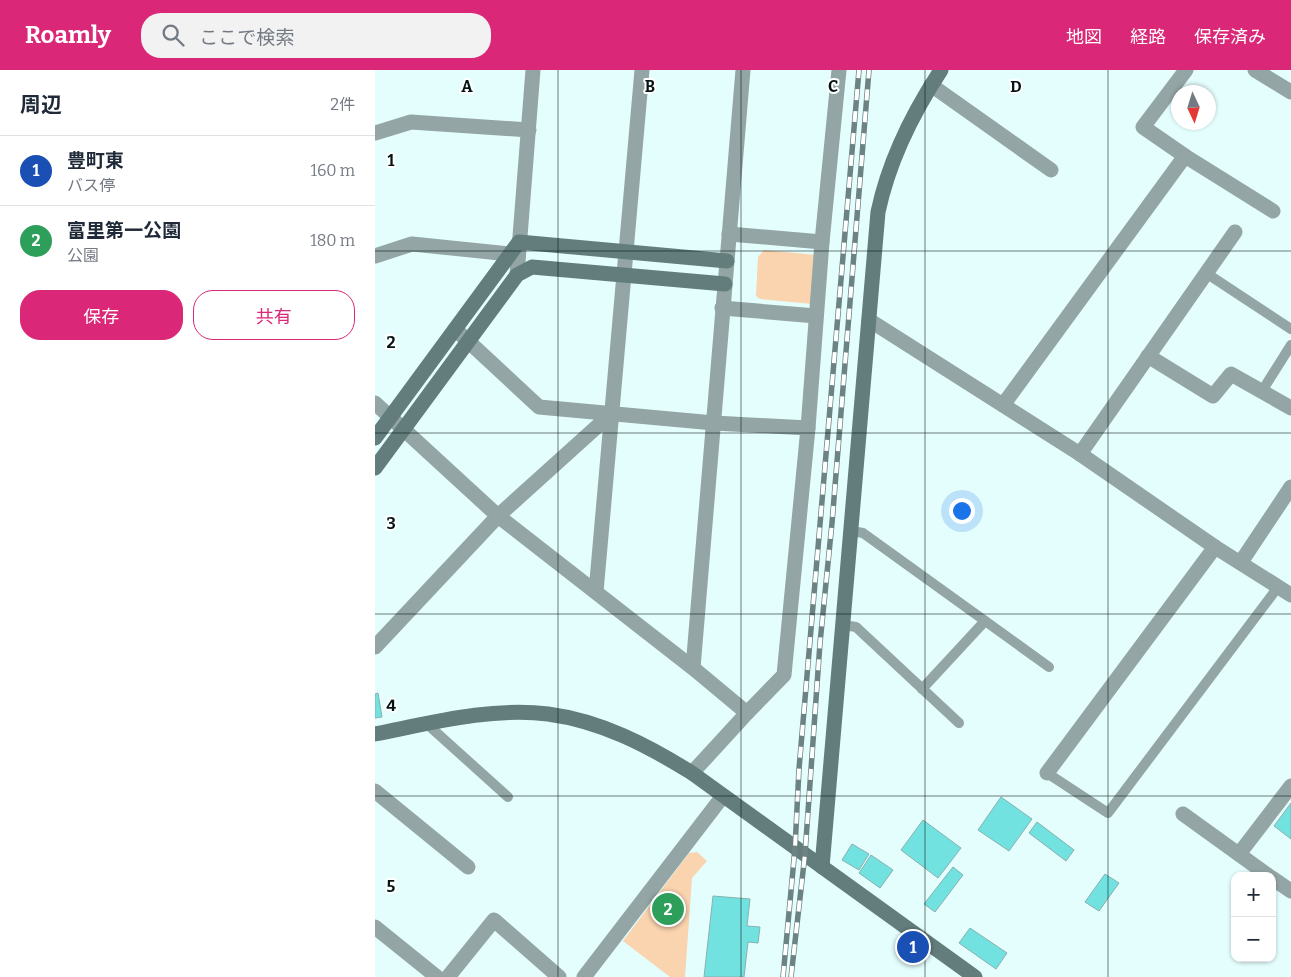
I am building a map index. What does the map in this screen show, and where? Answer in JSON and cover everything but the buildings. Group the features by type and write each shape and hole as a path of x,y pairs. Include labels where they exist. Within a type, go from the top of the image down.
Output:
{"street":[{"path":"517,275 515,248 529,130 533,70"},
{"path":"596,592 642,70"},
{"path":"693,668 743,70"},
{"path":"692,773 784,675 839,70"},
{"path":"822,867 878,212 883,185 893,158 908,126 941,70"},
{"path":"1186,70 1143,127 1185,156 1273,211"},
{"path":"1255,70 1291,92"},
{"path":"931,85 1051,170"},
{"path":"375,133 411,122 529,130"},
{"path":"1003,405 1185,156"},
{"path":"1080,454 1235,232"},
{"path":"729,234 822,242"},
{"path":"375,256 412,244 625,251 727,261"},
{"path":"375,438 515,248"},
{"path":"375,468 517,275 532,268 725,284"},
{"path":"722,308 816,316"},
{"path":"869,320 1080,454 1215,547 1285,591"},
{"path":"455,329 539,407 714,423 807,428"},
{"path":"1148,356 1213,396 1231,374 1291,408"},
{"path":"375,403 498,516 693,668 747,713"},
{"path":"375,647 498,516 611,414"},
{"path":"1241,562 1291,487"},
{"path":"1047,774 1215,547"},
{"path":"375,734 478,716 514,713 548,714 582,721 618,733 655,750 692,773 975,977"},
{"path":"1239,854 1291,786"},
{"path":"375,791 468,867"},
{"path":"583,977 723,796"},
{"path":"1183,814 1264,872"},
{"path":"1276,880 1291,891"},
{"path":"447,977 494,920 559,977"},
{"path":"375,927 437,977"}],"lane":[{"path":"1206,274 1291,329"},
{"path":"1262,391 1291,345"},
{"path":"851,531 863,533 1049,666"},
{"path":"1047,774 1108,813 1285,591"},
{"path":"922,689 985,621"},
{"path":"843,625 856,627 959,724"},
{"path":"427,724 509,797"}],"shaded area":[{"path":"764,250 817,255 812,304 760,299 756,296 758,257"},
{"path":"697,852 707,861 692,878 685,977 670,977 623,941 689,853"}],"railway":[{"path":"783,977 859,70"},
{"path":"791,977 805,854 820,643 832,523 869,70"}],"place":[{"name":"富里第一公園","path":"668,909"},
{"name":"豊町東","path":"913,947"}]}
